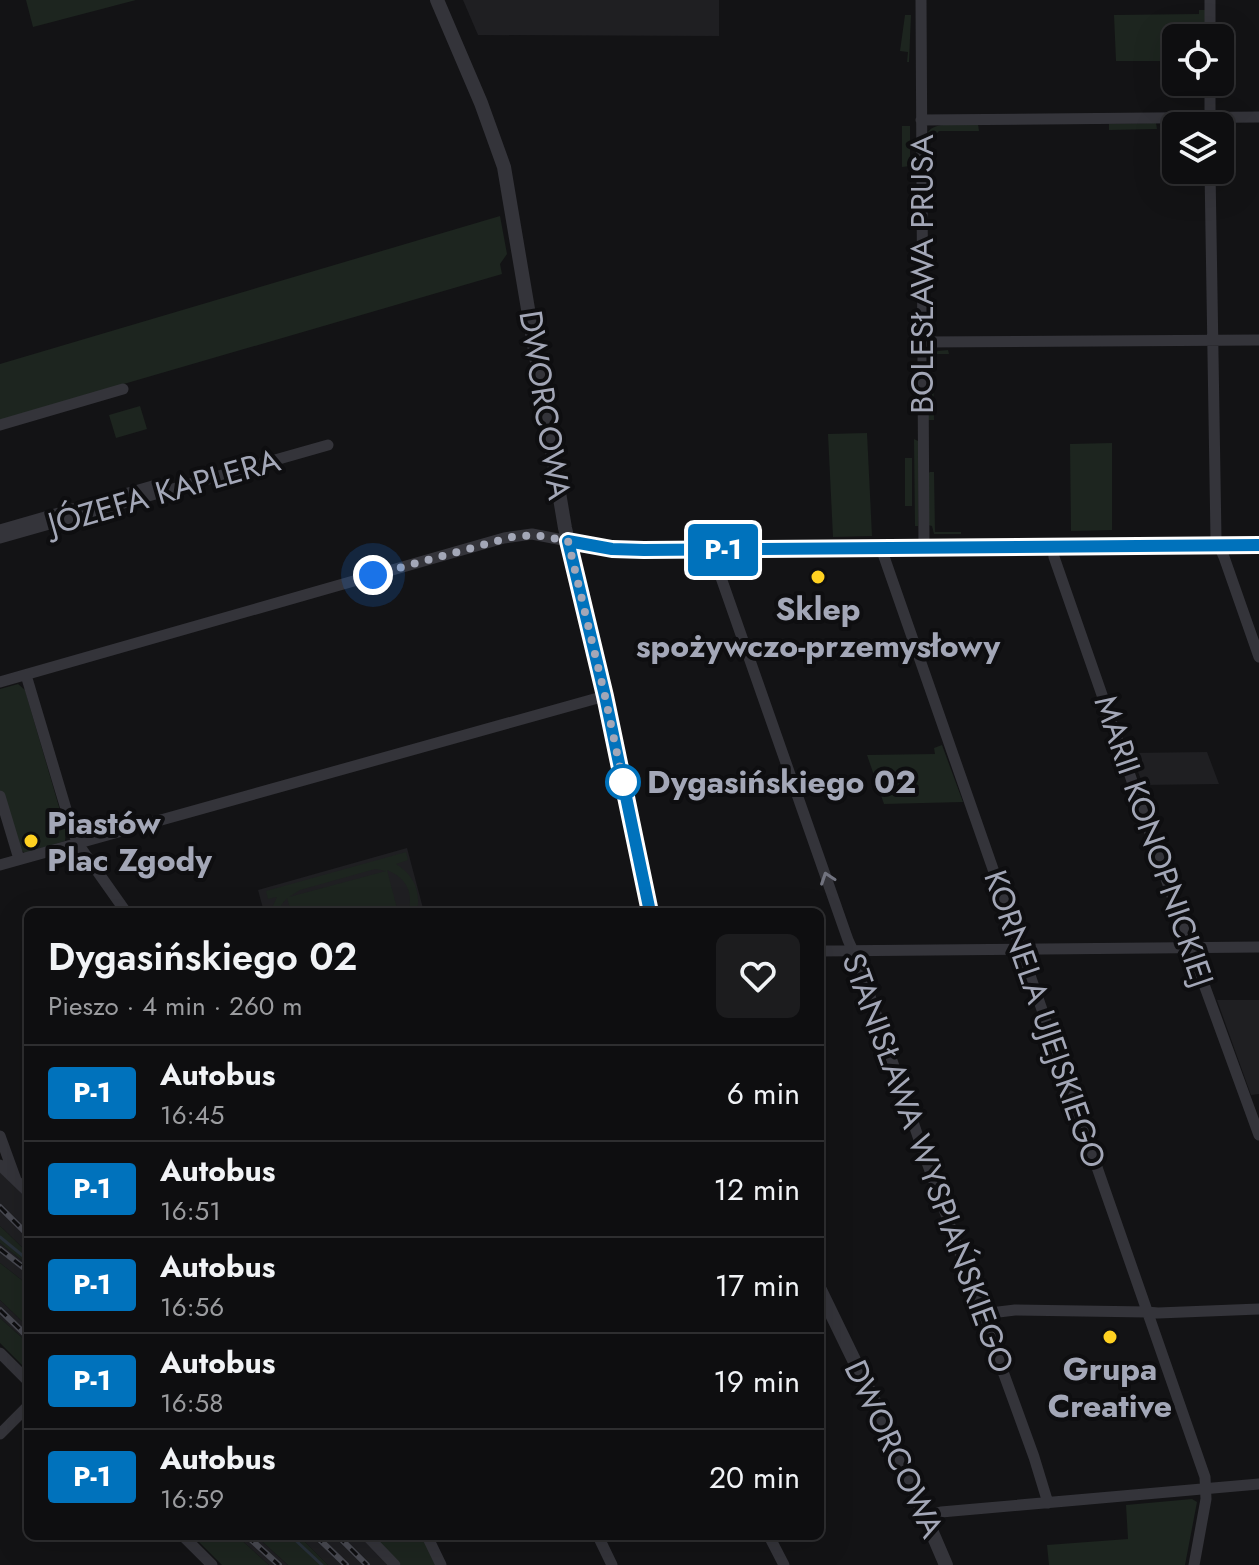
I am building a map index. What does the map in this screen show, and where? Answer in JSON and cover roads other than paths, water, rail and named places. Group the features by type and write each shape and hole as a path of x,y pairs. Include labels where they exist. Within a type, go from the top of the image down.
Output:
{"street":[{"name":"DWORCOWA","path":"437,0 481,103 504,167 568,541 605,696 649,908"},
{"name":"BOLESŁAWA PRUSA","path":"921,0 924,548"},
{"path":"1210,0 1210,24"},
{"path":"1234,120 1259,117"},
{"path":"921,120 1162,122"},
{"path":"1210,184 1215,531 1259,657"},
{"path":"922,342 1259,340"},
{"path":"0,425 123,389"},
{"name":"JÓZEFA KAPLERA","path":"0,538 328,445"},
{"name":"JÓZEFA KAPLERA","path":"0,530 156,485"},
{"path":"0,682 504,538 532,534 620,549 1259,545"},
{"name":"MARII KONOPNICKIEJ","path":"1053,546 1054,557 1190,947 1259,1135"},
{"name":"KORNELA UJEJSKIEGO","path":"881,548 1201,1463 1207,1489"},
{"name":"STANISŁAWA WYSPIAŃSKIEGO","path":"716,550 718,569 1048,1503"},
{"path":"26,675 78,844 123,908"},
{"path":"0,865 605,696"},
{"path":"0,796 19,859"},
{"path":"824,951 1259,947"},
{"path":"0,1136 16,1180"},
{"path":"0,1165 24,1188"},
{"name":"DWORCOWA","path":"824,1298 888,1430 946,1565"},
{"path":"982,1314 1015,1310 1158,1313 1259,1309"},
{"path":"0,1353 24,1377"},
{"path":"0,1434 24,1410"},
{"path":"926,1516 941,1512 1259,1484"},
{"path":"1194,1565 1207,1489"},
{"path":"187,1540 212,1565"},
{"path":"371,1540 395,1565"},
{"path":"429,1540 441,1565"},
{"path":"600,1540 612,1565"},
{"path":"771,1540 784,1565"}],"waterway":[{"path":"0,1237 24,1257"},
{"path":"295,1540 322,1565"}],"railway":[{"path":"0,1207 24,1231"},
{"path":"0,1249 24,1268"},
{"path":"0,1310 24,1333"},
{"path":"251,1540 279,1565"},
{"path":"320,1540 346,1565"},
{"path":"342,1540 367,1565"}],"place":[{"name":"Sklep spożywczo-przemysłowy","path":"818,577"},
{"name":"Dygasińskiego 02","path":"623,782"},
{"name":"Piastów Plac Zgody","path":"31,841"},
{"name":"Grupa Creative","path":"1110,1337"}]}
